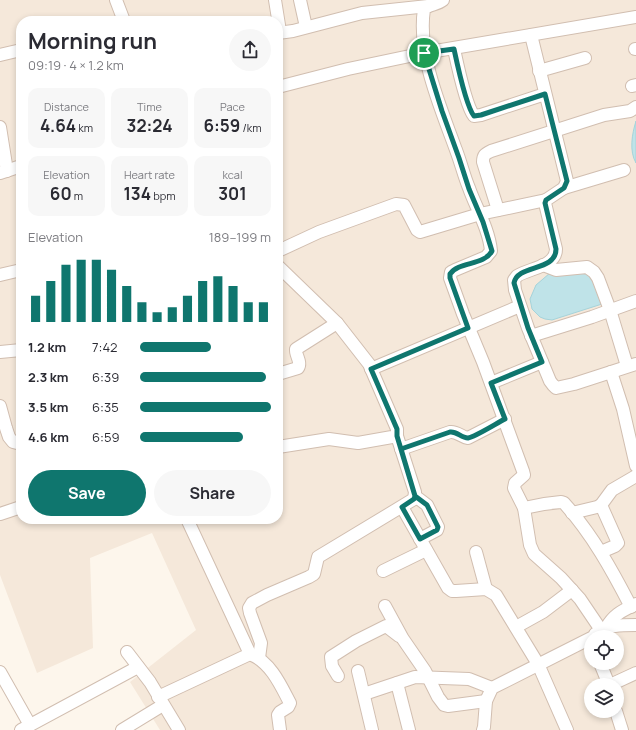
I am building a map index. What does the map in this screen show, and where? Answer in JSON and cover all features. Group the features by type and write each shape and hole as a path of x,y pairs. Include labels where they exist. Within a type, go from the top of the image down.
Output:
{"street":[{"path":"116,0 122,16"},
{"path":"275,0 278,16"},
{"path":"300,0 306,28"},
{"path":"283,32 306,28 362,13 428,6 439,3 443,0"},
{"path":"428,6 424,9 423,15 424,53 442,111 492,251 486,257 455,270 450,274 452,285 505,419 523,471 524,475 514,486 524,508 531,550 572,590 585,605 593,630"},
{"path":"283,86 348,69 424,53 636,17"},
{"path":"531,35 553,131 566,176 566,185 564,188"},
{"path":"454,49 463,86 474,116 545,94"},
{"path":"0,55 16,51"},
{"path":"540,71 584,58"},
{"path":"498,210 483,162 485,154 604,115 625,113 636,107"},
{"path":"0,127 3,172 16,168"},
{"path":"283,249 319,232 396,204 404,205 417,230 420,232 480,214 546,200 564,188 624,170"},
{"path":"543,264 556,270 582,267 591,269 598,278 632,365 574,384 556,388 550,380 520,306 515,290 514,280 522,273 554,259 556,255 556,249 545,203 546,200"},
{"path":"0,275 16,271"},
{"path":"283,271 337,323 369,364 397,429 397,436 415,496 427,505 438,527 437,530 420,539"},
{"path":"531,336 636,301"},
{"path":"371,369 520,306"},
{"path":"283,372 298,368 299,362 296,349 337,323"},
{"path":"0,352 16,350"},
{"path":"491,383 542,362"},
{"path":"611,372 626,421 636,466"},
{"path":"0,406 9,437 13,442 16,443"},
{"path":"401,449 450,432 456,432 464,437 472,436 505,419"},
{"path":"283,446 329,439 358,443 397,436"},
{"path":"572,513 601,505 612,490 636,476"},
{"path":"122,730 161,701 254,656 261,643 250,613 252,603 314,574 318,557 402,507 414,499 415,496"},
{"path":"524,508 541,503 553,504 561,502 590,535 601,552 634,606 621,611 611,618 600,630"},
{"path":"601,505 618,543 615,546 601,552"},
{"path":"402,507 443,582 448,588 452,591 486,588"},
{"path":"0,514 16,509"},
{"path":"189,524 254,656 269,669 277,679 290,703 288,707 278,715 280,730"},
{"path":"383,571 426,550"},
{"path":"476,552 486,588 496,595 538,664 567,730"},
{"path":"516,627 543,612 572,590"},
{"path":"385,606 403,639 422,665 438,697 444,705 448,706 486,701"},
{"path":"609,630 621,625 636,625"},
{"path":"338,676 332,666 331,657 356,641 386,626 403,639"},
{"path":"483,730 486,701 492,688 584,641"},
{"path":"127,652 150,682 179,730"},
{"path":"0,672 25,728 138,667"},
{"path":"358,671 372,730"},
{"path":"624,678 636,673"},
{"path":"364,694 415,677 472,679 492,688"},
{"path":"397,683 410,730"},
{"path":"617,718 618,729"}],"shaded area":[{"path":"0,0 636,0 636,730 160,730 130,682 196,630 152,533 90,558 93,648 37,673 0,575"}],"water":[{"path":"636,121 636,163 632,153 632,137"},
{"path":"575,269 594,276 602,304 552,320 540,317 532,309 530,299 536,285 550,273"}],"route":[{"path":"424,53 442,111 469,189 483,222 492,251 486,257 455,270 450,274 450,278 468,328 371,369 397,429 397,436 401,449 406,465 415,492 414,499 402,507 420,539 437,530 438,525 427,505 415,496 415,492 401,449 453,431 468,438 505,419 491,383 542,362 515,290 514,280 522,273 554,259 556,249 545,203 549,197 564,188 567,181 553,131 545,94 474,116 463,86 454,49 424,53"}]}
